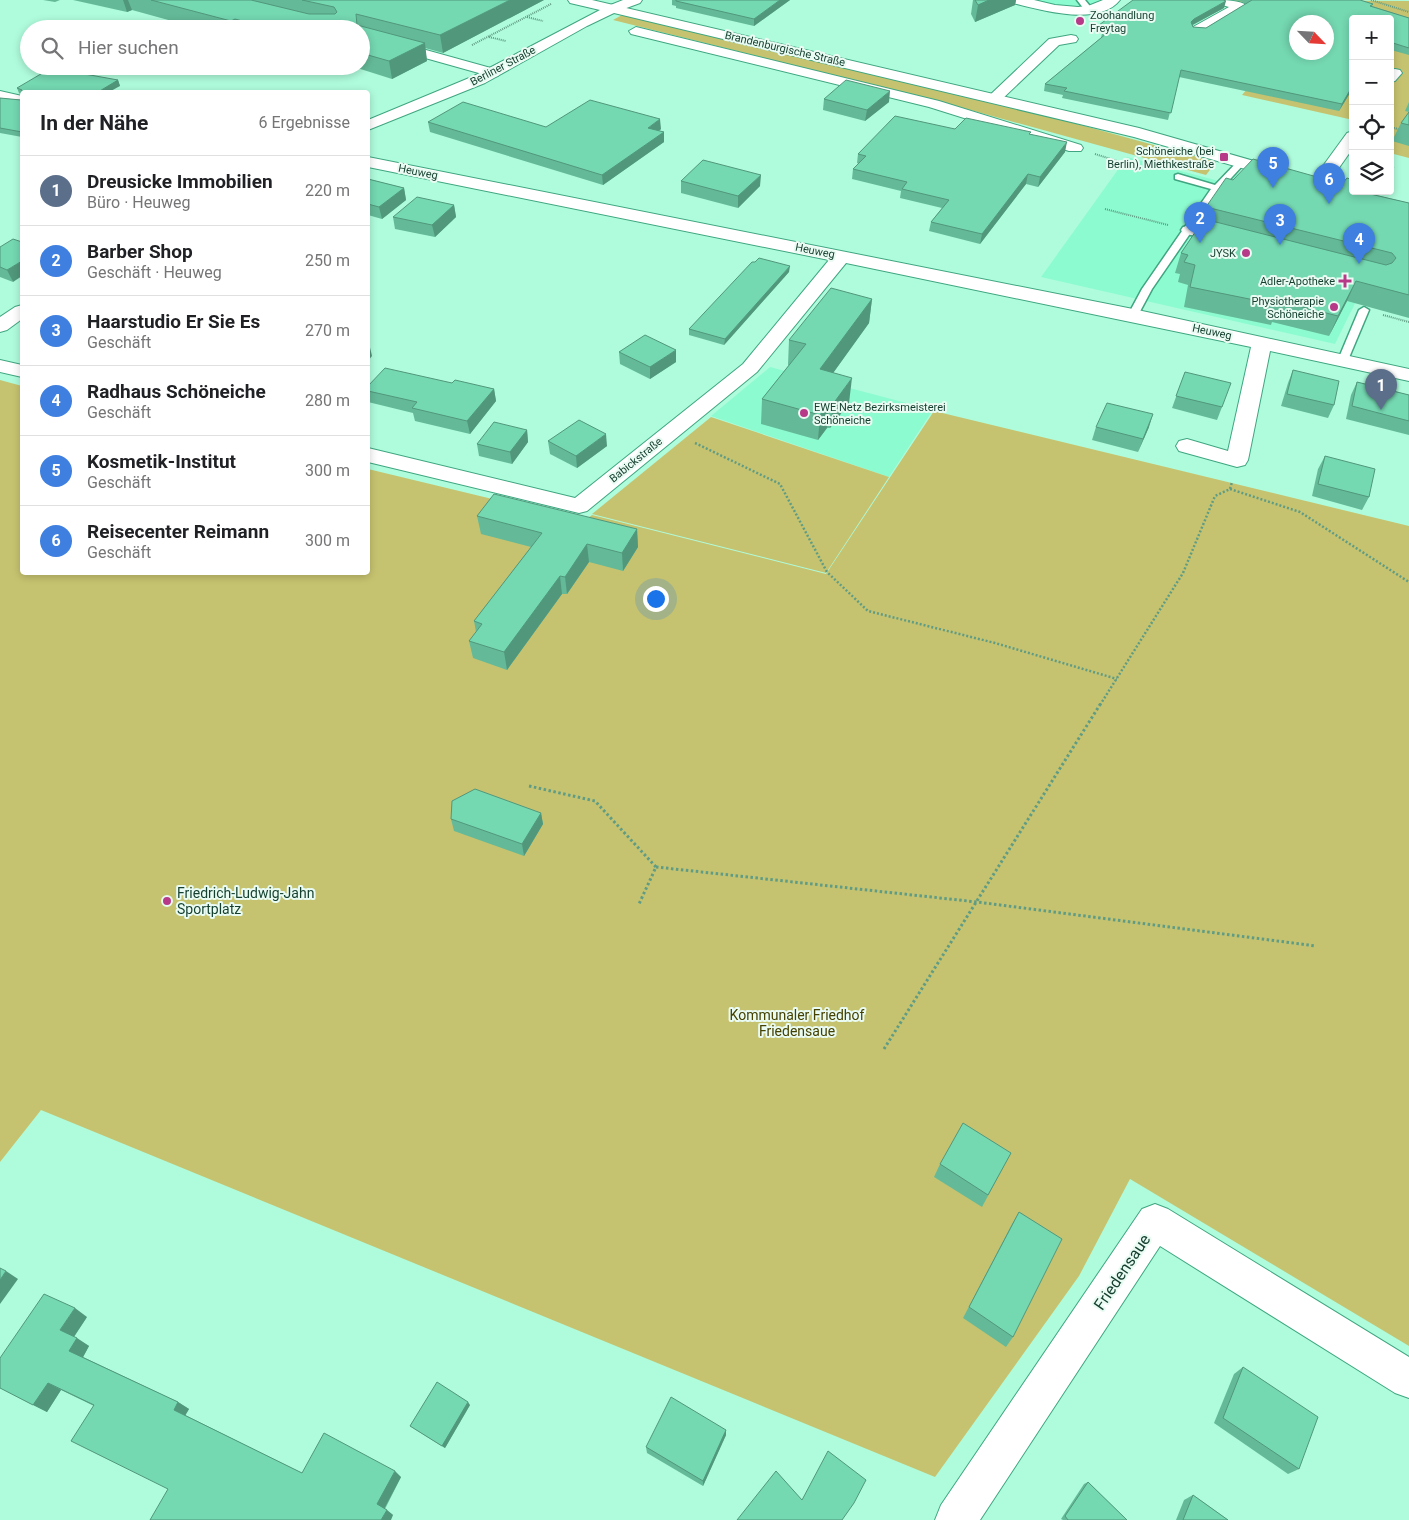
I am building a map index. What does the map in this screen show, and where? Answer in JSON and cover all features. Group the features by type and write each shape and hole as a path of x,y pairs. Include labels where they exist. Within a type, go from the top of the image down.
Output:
{"street":[{"name":"Brandenburgische Straße","path":"575,0 1139,133 1336,190"},
{"name":"Berliner Straße","path":"370,124 493,73 593,17 635,0"},
{"path":"1018,0 1069,12 1090,11 1102,7 1113,0"},
{"path":"1198,30 1241,6 1220,0"},
{"path":"676,41 695,29"},
{"path":"636,31 934,104 1075,148"},
{"path":"370,39 493,73"},
{"path":"995,98 1054,42 1071,39"},
{"path":"0,96 20,100"},
{"path":"1034,135 1056,113"},
{"path":"1318,185 1349,142"},
{"name":"Heuweg","path":"370,162 1133,315 1409,375"},
{"path":"1188,230 1235,242"},
{"name":"Babickstraße","path":"370,455 579,506 750,368 842,256"},
{"path":"0,326 20,312"},
{"path":"1187,446 1237,460 1262,343"},
{"path":"0,366 20,371"},
{"name":"Friedensaue","path":"956,1520 1155,1222 1409,1379"}],"lane":[{"path":"1081,0 1090,11"},
{"path":"1133,315 1147,290 1217,188 1242,163"},
{"path":"1178,177 1217,188"},
{"path":"1343,360 1364,310"}],"path":[{"path":"1371,0 1409,12"},
{"path":"446,60 551,4"},
{"path":"526,17 549,22"},
{"path":"489,37 511,43"},
{"path":"1394,128 1409,132"},
{"path":"1075,148 1136,167"},
{"path":"1106,209 1188,230"},
{"path":"1364,310 1409,322"},
{"path":"671,431 780,484 827,572 868,610 995,643 1117,679"},
{"path":"1230,489 1237,460"},
{"path":"884,1049 1183,573 1215,496 1230,489 1300,512 1409,582"},
{"path":"529,786 595,801 656,866 977,902 1316,946"},
{"path":"639,904 656,866"}],"shaded area":[{"path":"1026,0 1106,0 1097,5 1059,8"},
{"path":"1127,157 1219,181 1227,171 1365,211 1366,281 1335,344 1041,277"},
{"path":"770,367 933,410 889,477 711,416"}],"green space":[{"path":"1232,0 1409,1 1409,158 1394,154 1394,15 1349,15 1349,119 1242,95 1266,67 1243,3"},
{"path":"622,15 997,102 1216,162 1206,175 945,103 613,20"},
{"name":"Kommunaler Friedhof Friedensaue","path":"0,380 20,385 20,575 370,575 370,469 584,521 592,515 826,574 934,411 1409,526 1409,1346 1130,1179 1079,1276 935,1477 41,1110 0,1162"},
{"path":"711,417 889,477 826,573 592,514"}],"building":[{"path":"151,0 251,0 309,14 335,14 337,12 334,7 302,0 510,0 440,35 356,14 357,20 227,20"},
{"path":"676,0 780,0 754,19"},
{"path":"975,0 989,0 978,5"},
{"path":"1133,0 1226,1 1191,22 1193,27 1206,28 1252,0 1360,0 1373,4 1370,6 1409,18 1409,48 1394,43 1394,15 1349,15 1349,92 1342,104 1181,70 1171,113 1064,91 1067,88 1045,84 1107,33 1102,32 1108,28 1099,25"},
{"path":"370,28 425,43 389,61 370,56"},
{"path":"39,75 90,75 118,80 101,90 22,90 17,88"},
{"path":"846,80 890,91 867,110 824,99"},
{"path":"0,98 20,100 20,132 0,128"},
{"path":"590,100 660,119 648,128 664,132 602,175 428,122 463,102 546,127"},
{"path":"1409,112 1409,125 1401,123"},
{"path":"895,116 955,129 966,118 1067,142 1040,177 1028,174 982,234 931,222 949,200 902,189 907,182 853,169 866,156 858,154"},
{"path":"1253,159 1342,184 1347,178 1349,179 1349,195 1374,195 1409,203 1409,295 1356,281 1338,316 1279,301 1279,305 1190,287 1195,265 1184,262 1188,255 1181,253 1204,219 1386,265 1392,263 1396,258 1392,253 1206,207 1226,178 1233,180"},
{"path":"703,160 761,175 738,196 681,181"},
{"path":"370,180 404,188 379,207 370,205"},
{"path":"417,197 454,205 432,225 393,217"},
{"path":"13,239 20,241 20,262 7,270 0,267 0,247"},
{"path":"759,258 790,266 725,339 689,329 752,262"},
{"path":"831,288 872,299 820,369 852,378 833,404 829,403 820,415 762,399 806,344 789,340"},
{"path":"645,335 676,350 650,367 619,352"},
{"path":"385,368 452,383 455,380 494,389 467,421 412,408 417,402 370,391 370,384"},
{"path":"1293,370 1339,381 1334,405 1287,394"},
{"path":"1185,372 1231,383 1222,407 1176,396"},
{"path":"1357,382 1409,395 1409,421 1352,406"},
{"path":"1107,403 1153,414 1143,439 1096,427"},
{"path":"579,420 606,434 576,456 548,441"},
{"path":"494,422 527,430 510,452 477,444"},
{"path":"1325,456 1375,469 1369,497 1318,484"},
{"path":"494,494 637,529 622,553 587,544 565,577 560,576 504,652 469,641 482,624 474,621 542,533 477,516"},
{"path":"475,789 541,813 522,844 451,819 452,801"},
{"path":"963,1123 1011,1153 988,1195 940,1164"},
{"path":"1019,1212 1062,1239 1013,1337 969,1307"},
{"path":"0,1268 6,1271 0,1280"},
{"path":"44,1294 75,1308 60,1330 77,1338 69,1351 178,1402 174,1410 302,1473 324,1433 395,1471 377,1504 387,1510 381,1520 150,1520 168,1489 71,1441 94,1405 48,1383 33,1405 0,1388 0,1358"},
{"path":"1243,1367 1318,1417 1299,1469 1223,1418"},
{"path":"437,1382 468,1402 442,1446 410,1426"},
{"path":"671,1397 726,1430 703,1481 646,1447"},
{"path":"828,1451 866,1480 854,1503 842,1520 737,1520 776,1471 802,1500"},
{"path":"1088,1482 1127,1520 1068,1520 1065,1516"},
{"path":"1193,1495 1228,1520 1183,1520"}],"place":[{"name":"Zoohandlung Freytag","path":"1080,21"},
{"name":"Schöneiche (bei Berlin), Miethkestraße","path":"1224,157"},
{"name":"Kosmetik-Institut","path":"1273,188"},
{"name":"Reisecenter Reimann","path":"1329,204"},
{"name":"Barber Shop","path":"1200,243"},
{"name":"Haarstudio Er Sie Es","path":"1280,245"},
{"name":"JYSK","path":"1246,253"},
{"name":"Radhaus Schöneiche","path":"1359,264"},
{"name":"Adler-Apotheke","path":"1345,281"},
{"name":"Physiotherapie Schöneiche","path":"1334,307"},
{"name":"Dreusicke Immobilien","path":"1381,410"},
{"name":"EWE Netz Bezirksmeisterei Schöneiche","path":"804,413"},
{"name":"Friedrich-Ludwig-Jahn Sportplatz","path":"167,901"}]}
